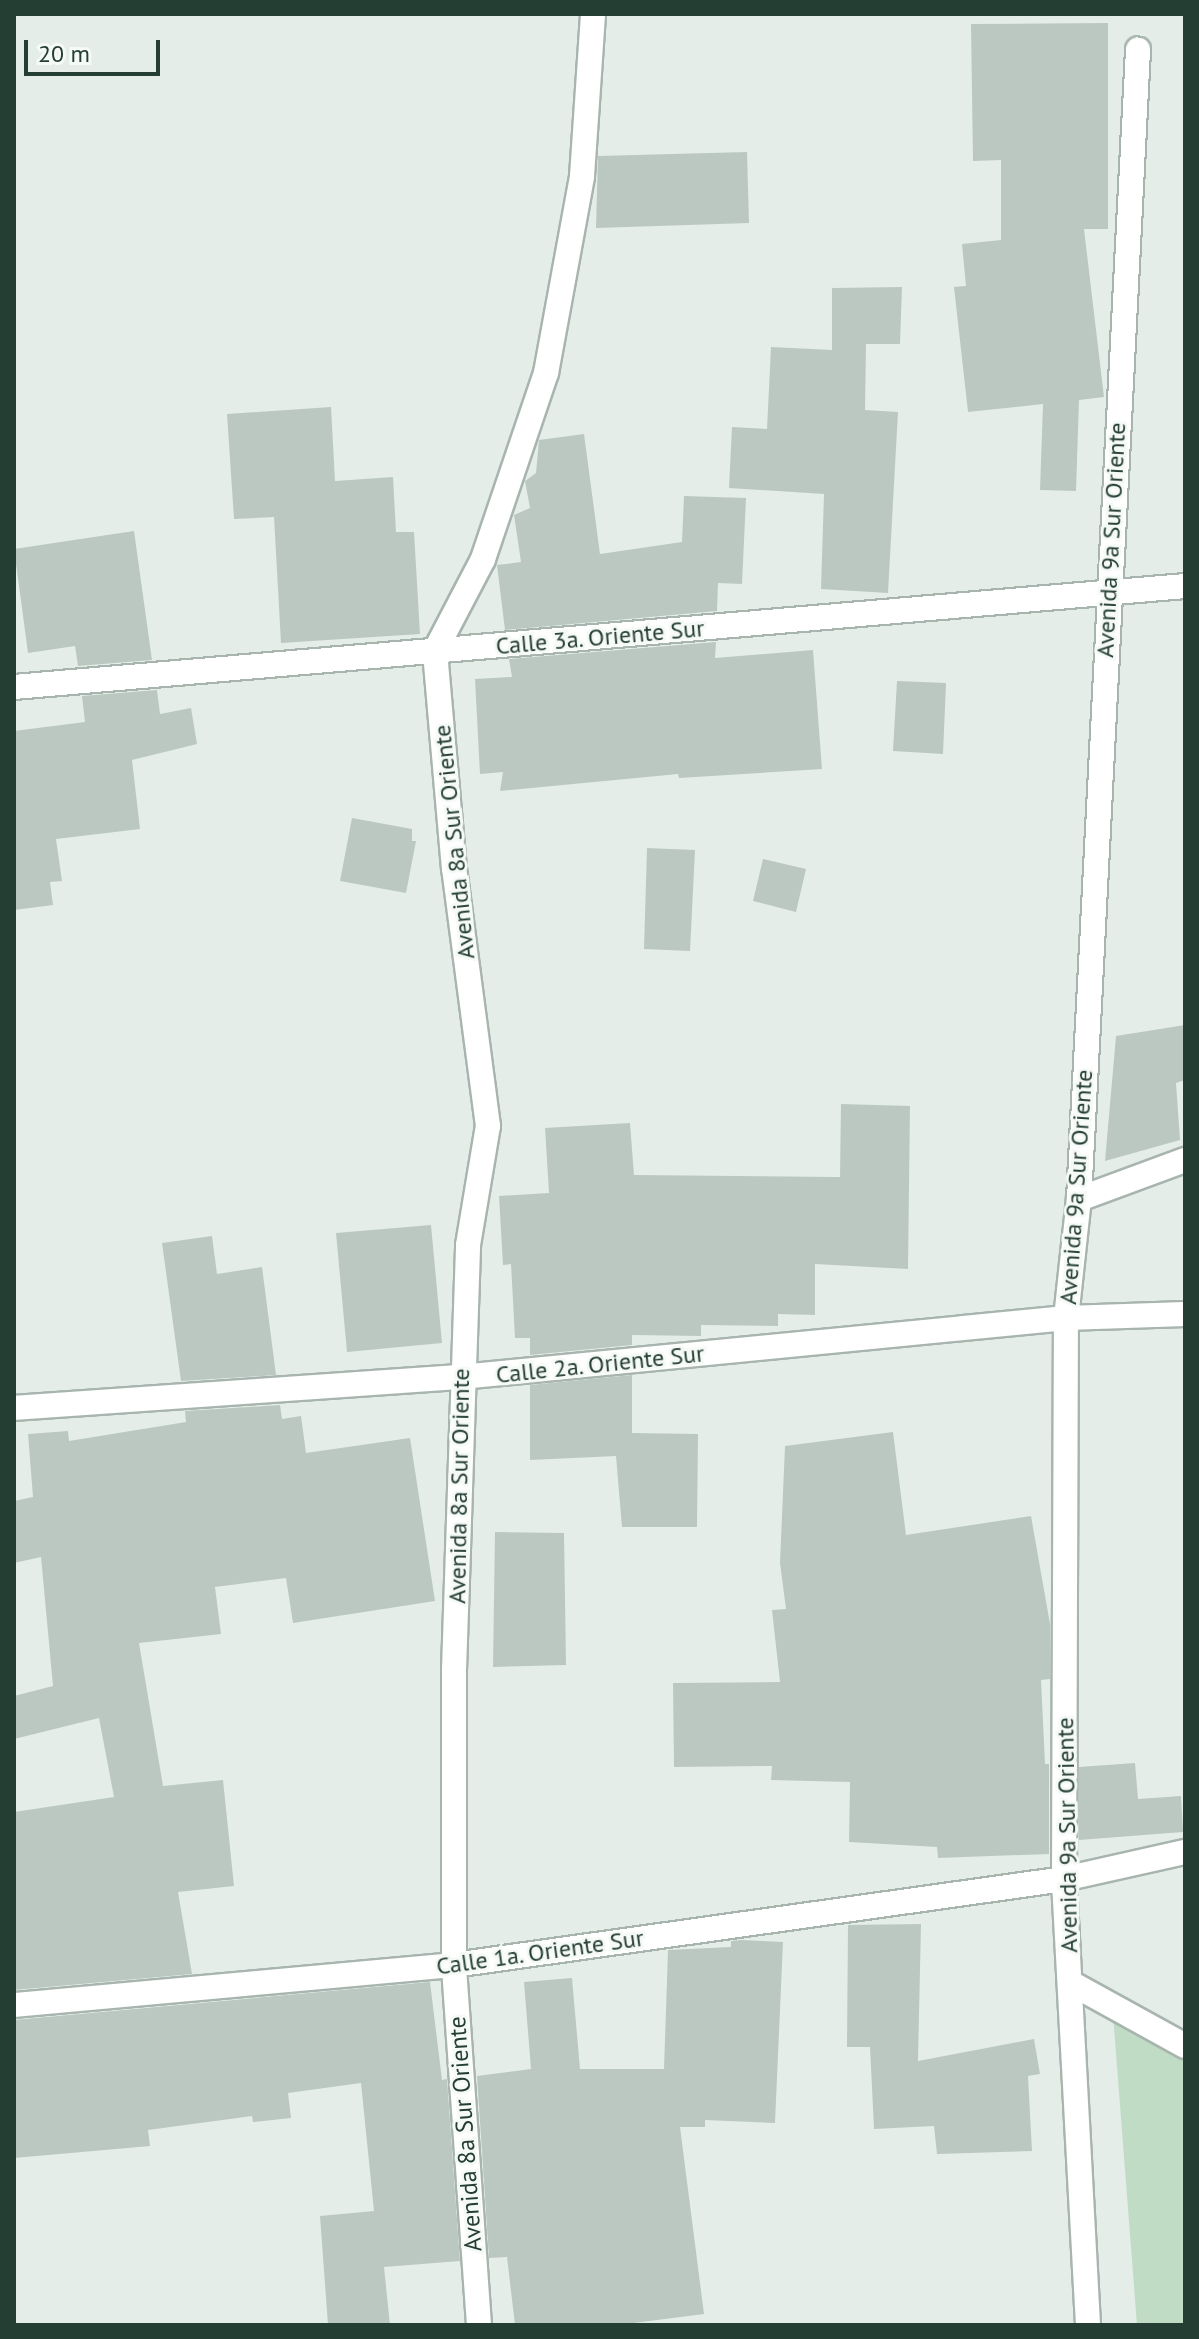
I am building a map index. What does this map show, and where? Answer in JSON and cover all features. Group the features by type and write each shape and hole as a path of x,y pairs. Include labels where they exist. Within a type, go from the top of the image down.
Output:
{"street":[{"path":"435,651 483,559 546,373 582,176 593,14"},
{"name":"Avenida 9a Sur Oriente","path":"1088,2325 1064,1879 1066,1318 1079,1199 1138,50"},
{"name":"Calle 3a. Oriente Sur","path":"14,687 1185,586"},
{"name":"Avenida 8a Sur Oriente","path":"435,651 454,869 488,1126 468,1245 461,1377 454,1965 479,2325"},
{"path":"1079,1199 1185,1160"},
{"name":"Calle 2a. Oriente Sur","path":"14,1408 461,1377 1066,1318 1185,1314"},
{"name":"Calle 1a. Oriente Sur","path":"14,2005 454,1965 1064,1879 1185,1852"},
{"path":"1071,1983 1185,2046"}],"green space":[{"path":"1112,2002 1185,2037 1185,2325 1137,2325"}],"building":[{"path":"1108,23 1108,229 1084,229 1104,397 1079,400 1076,491 1040,490 1043,404 968,412 954,287 966,286 962,244 1001,240 1001,160 973,161 971,24"},
{"path":"747,152 749,223 596,228 598,156"},
{"path":"902,287 900,344 866,344 865,410 898,412 888,593 821,589 824,494 729,488 732,427 767,429 771,347 832,350 832,288"},
{"path":"331,407 335,481 393,477 396,532 414,532 420,634 281,643 274,517 234,519 227,414"},
{"path":"584,434 600,554 682,542 684,496 746,498 742,584 718,583 717,611 505,630 497,565 521,562 514,515 530,508 525,481 536,473 539,440"},
{"path":"134,531 152,660 78,666 75,646 28,653 14,549"},
{"path":"716,642 715,658 813,650 822,769 679,778 678,774 500,791 503,772 480,774 475,679 512,677 509,659"},
{"path":"897,681 946,683 943,754 893,751"},
{"path":"157,690 160,714 191,708 197,744 132,760 140,829 56,839 62,881 50,882 53,905 14,910 14,731 85,722 82,696"},
{"path":"352,818 412,829 412,841 416,841 406,893 340,881"},
{"path":"647,848 695,850 690,951 644,949"},
{"path":"763,859 806,869 796,912 753,901"},
{"path":"1185,1025 1185,1080 1176,1083 1180,1140 1105,1161 1116,1036"},
{"path":"841,1104 910,1106 908,1269 815,1264 815,1315 778,1314 778,1326 701,1325 701,1336 632,1335 632,1345 530,1355 530,1338 515,1338 511,1264 503,1265 499,1196 549,1193 545,1128 630,1123 634,1175 840,1177"},
{"path":"431,1225 442,1343 347,1352 336,1233"},
{"path":"212,1236 217,1274 262,1267 276,1375 181,1381 162,1243"},
{"path":"632,1375 632,1433 698,1434 697,1527 622,1527 616,1456 530,1460 530,1385"},
{"path":"280,1405 282,1419 301,1416 306,1453 410,1438 435,1601 293,1623 286,1578 215,1587 221,1634 139,1643 163,1786 223,1780 234,1886 178,1892 192,1974 14,1990 14,1812 114,1797 99,1718 14,1739 14,1696 53,1686 41,1557 14,1563 14,1501 33,1497 28,1434 68,1431 69,1441 186,1422 185,1411"},
{"path":"893,1432 906,1535 1031,1516 1050,1624 1050,1679 1041,1680 1045,1764 1049,1764 1049,1854 938,1858 937,1847 849,1842 850,1782 771,1780 772,1766 674,1767 673,1683 780,1682 772,1610 786,1609 780,1563 785,1446"},
{"path":"495,1532 564,1533 566,1665 493,1667"},
{"path":"1135,1763 1138,1799 1181,1796 1183,1832 1079,1840 1079,1767"},
{"path":"921,1924 918,2061 1034,2039 1040,2074 1028,2076 1032,2151 937,2154 934,2126 874,2129 870,2047 847,2047 848,1925"},
{"path":"731,1941 783,1942 775,2123 705,2120 705,2127 680,2127 704,2314 618,2325 515,2325 507,2257 489,2258 477,2076 531,2069 524,1982 572,1978 580,2069 664,2069 668,1950 731,1947"},
{"path":"430,1982 442,2080 447,2079 460,2261 384,2267 390,2325 328,2325 320,2216 374,2211 361,2083 288,2093 291,2118 253,2122 252,2116 148,2130 150,2146 14,2158 14,2020"}]}
